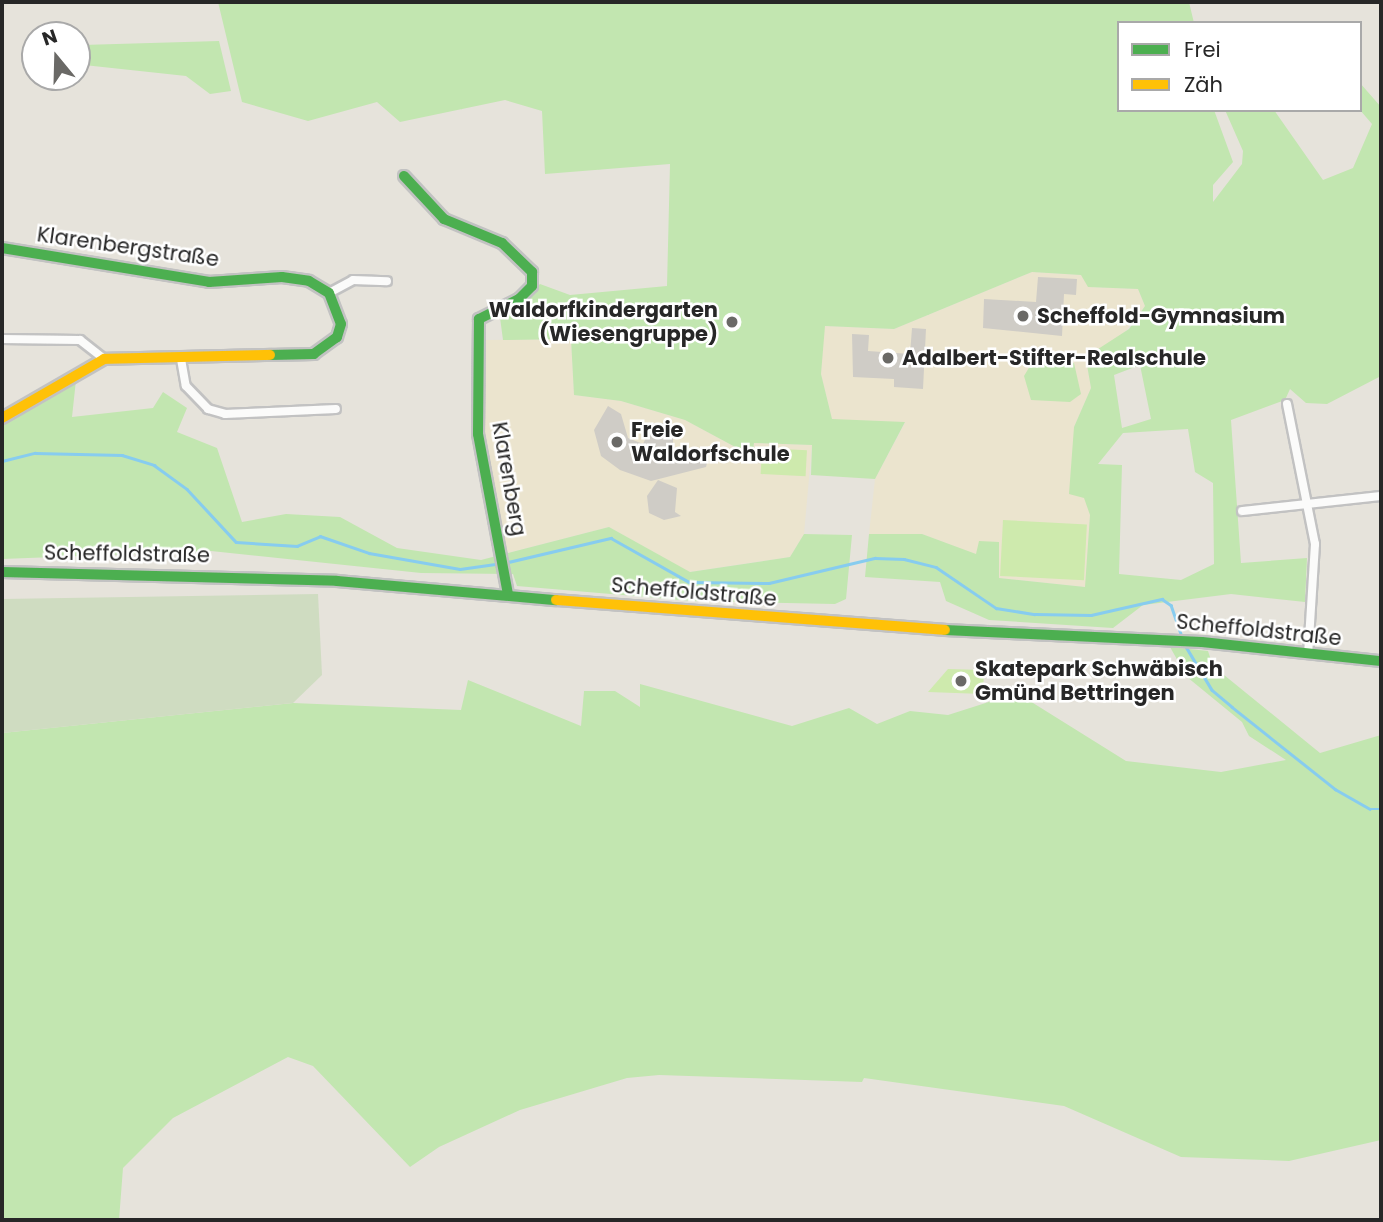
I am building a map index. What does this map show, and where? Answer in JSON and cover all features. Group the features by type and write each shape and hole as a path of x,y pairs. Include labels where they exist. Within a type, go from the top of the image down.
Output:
{"main road":[{"name":"Klarenberg","path":"404,176 444,219 502,243 532,272 532,286 519,299 479,319 478,434 508,588"},
{"name":"Klarenbergstraße","path":"2,248 209,282 282,277 309,281 329,293"},
{"path":"2,418 104,359 314,354 337,337 341,324 329,293"},
{"name":"Scheffoldstraße","path":"2,572 216,575 508,588 851,626 1173,640 1381,661"}],"street":[{"path":"329,293 353,279 387,281"},
{"path":"2,339 80,340 104,359"},
{"path":"181,359 186,386 208,409 225,414 335,409"},
{"path":"1287,404 1307,504 1315,572 1308,654"},
{"path":"1242,511 1381,496"}],"shaded area":[{"path":"1032,272 1082,275 1089,287 1138,289 1145,306 1117,342 1095,351 1087,365 1091,388 1074,427 1090,515 1086,587 998,578 998,542 977,555 922,534 869,534 875,479 905,423 832,420 821,374 824,326 894,329"},
{"path":"571,339 574,395 621,401 685,420 752,456 754,443 812,445 804,534 790,557 689,572 609,527 507,553 481,431 484,340"}],"green space":[{"path":"218,2 1189,2 1194,21 1117,21 1117,112 1215,112 1233,162 1213,185 1213,202 1242,164 1243,151 1226,112 1275,112 1323,180 1353,168 1372,124 1362,112 1362,85 1381,107 1381,376 1327,404 1306,403 1290,389 1285,400 1231,420 1241,563 1307,558 1305,602 1231,594 1143,605 1113,628 989,620 946,601 940,582 865,577 869,534 922,534 976,554 979,541 999,542 999,578 1085,587 1090,515 1084,498 1069,494 1074,427 1091,388 1087,365 1095,351 1129,329 1145,306 1138,289 1088,287 1081,275 1032,272 894,329 825,326 821,374 832,419 905,422 875,479 811,475 812,445 754,443 752,456 685,420 621,401 574,395 571,339 503,340 499,310 520,302 540,284 570,295 667,286 670,164 545,174 542,111 505,100 400,122 377,102 308,121 242,102","holes":["1140,365 1151,419 1122,428 1114,375","1188,429 1195,472 1213,483 1214,564 1181,580 1119,574 1122,465 1098,464 1123,433"]},
{"path":"219,41 231,91 210,94 186,76 91,66 91,45"},
{"path":"1028,352 1074,363 1081,394 1070,402 1031,400 1024,376 1030,366"},
{"path":"76,380 72,417 153,408 163,392 187,408 177,432 217,448 242,522 286,514 340,517 397,548 481,560 609,527 690,572 790,557 804,534 852,535 846,599 835,604 693,601 517,586 513,574 421,573 211,551 2,559 2,426"},
{"path":"762,448 807,450 806,476 761,474"},
{"path":"1003,520 1087,524 1084,580 1000,576"},
{"path":"318,594 322,675 293,703 2,733 2,599"},
{"path":"1170,647 1208,651 1213,666 1320,753 1381,735 1381,1140 1289,1161 1181,1157 1064,1106 864,1078 862,1082 659,1075 627,1078 520,1110 439,1147 410,1167 313,1066 288,1057 173,1118 123,1168 119,1220 2,1220 2,733 293,703 461,710 468,680 581,726 584,691 615,691 640,707 640,684 792,726 849,708 877,724 910,711 948,715 1017,693 1126,761 1221,772 1286,760 1249,736 1242,722 1187,677"},
{"name":"Skatepark Schwäbisch Gmünd Bettringen","path":"948,669 984,670 983,694 928,692"}],"building":[{"name":"Scheffold-Gymnasium","path":"1038,277 1077,279 1076,295 1064,294 1062,336 983,328 984,299 1036,302"},
{"name":"Adalbert-Stifter-Realschule","path":"912,328 926,329 923,389 894,387 894,379 853,377 852,334 869,335 868,351 910,354"},
{"name":"Freie Waldorfschule","path":"608,406 621,414 628,438 643,444 653,423 668,423 663,431 673,436 673,448 708,459 706,467 651,481 620,470 601,456 594,430"},
{"path":"658,480 677,488 675,512 681,516 664,520 649,513 647,496"}],"waterway":[{"path":"2,461 35,453 122,455 154,465 187,489 236,542 297,546 320,536 369,553 460,569 497,564"},
{"path":"504,563 611,538 689,582 769,583 875,558 904,559 936,567 996,608 1035,614 1091,615 1162,599 1171,605 1183,639"},
{"path":"1185,645 1212,690 1232,707 1335,789 1370,809 1381,809"}],"traffic: fast":[{"path":"404,176 444,219 502,243 532,272 532,286 519,299 479,319 478,434 508,594"},
{"path":"2,248 209,282 282,277 309,281 329,293 341,324 337,337 314,354 270,355"},
{"path":"2,572 337,581 556,600"},
{"path":"945,630 1202,642 1381,661"}],"traffic: slow":[{"path":"2,418 104,359 270,355"},
{"path":"556,600 945,630"}],"place":[{"name":"Scheffold-Gymnasium","path":"1023,316"},
{"name":"Waldorfkindergarten (Wiesengruppe)","path":"732,322"},
{"name":"Adalbert-Stifter-Realschule","path":"888,358"},
{"name":"Freie Waldorfschule","path":"617,442"},
{"name":"Skatepark Schwäbisch Gmünd Bettringen","path":"961,681"}]}
